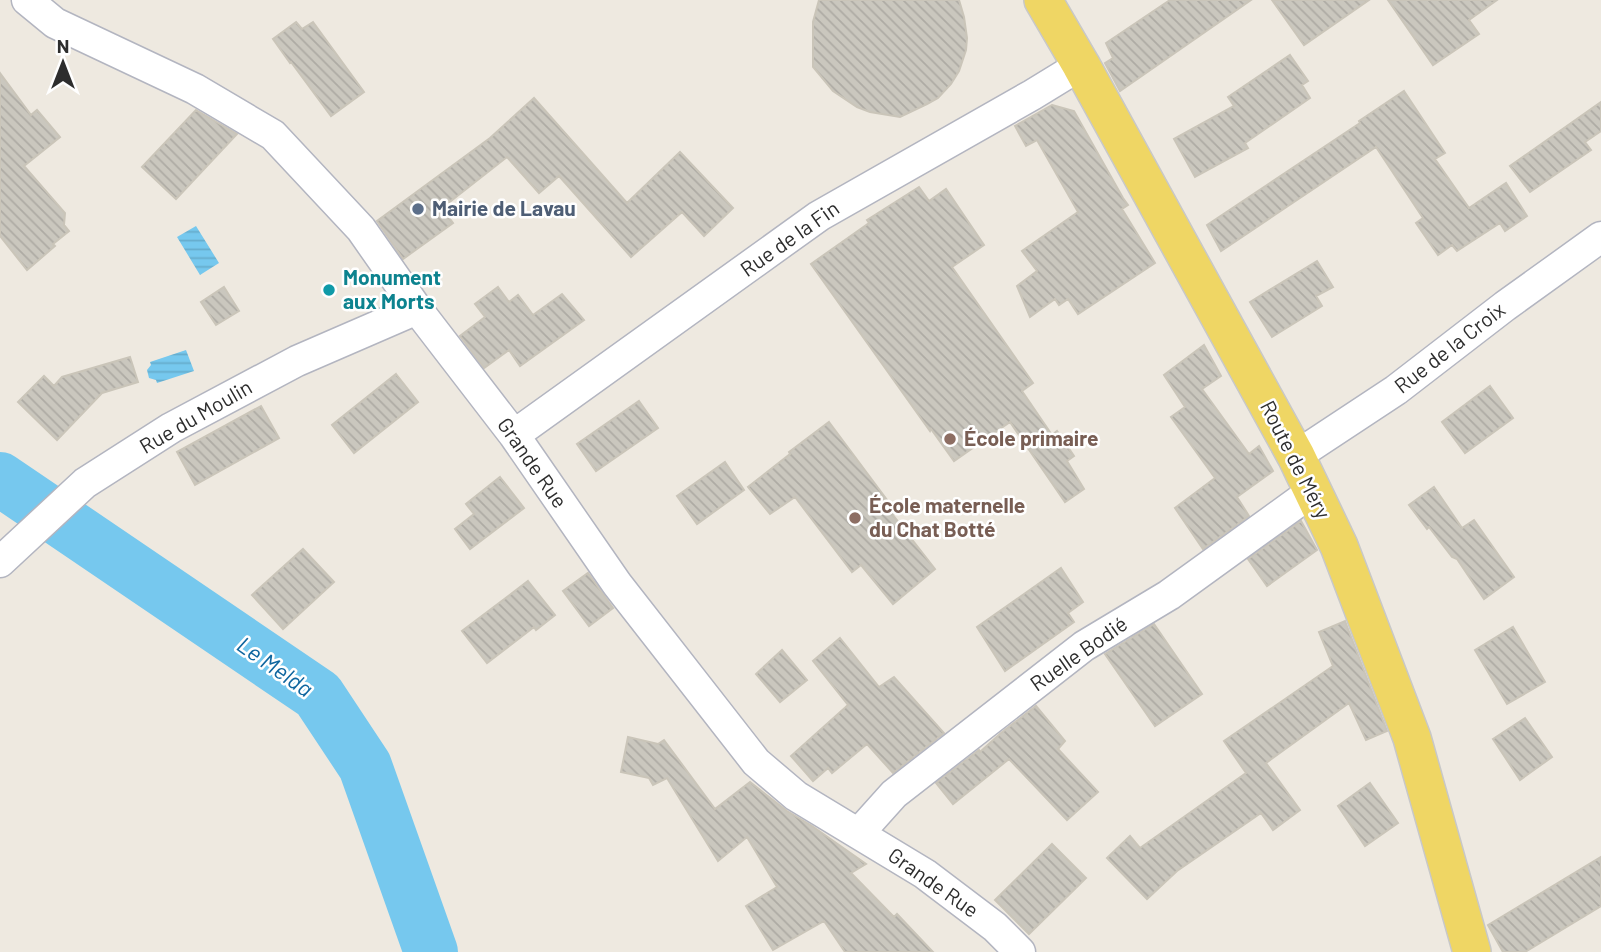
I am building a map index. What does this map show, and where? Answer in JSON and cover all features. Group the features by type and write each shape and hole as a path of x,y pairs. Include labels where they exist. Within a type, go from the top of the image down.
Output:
{"main road":[{"name":"Route de Méry","path":"1043,0 1296,456 1339,546 1412,738 1472,952"}],"street":[{"name":"Grande Rue","path":"27,0 54,23 195,89 273,135 361,229 417,309 514,435 617,584 756,762 796,796 925,874 995,927 1020,952"},
{"name":"Rue de la Fin","path":"514,435 819,216 1081,65"},
{"name":"Rue de la Croix","path":"1296,456 1396,390 1505,306 1601,237"},
{"name":"Rue du Moulin","path":"11,552 85,483 171,428 297,361 417,309"},
{"name":"Ruelle Bodié","path":"859,833 894,794 1084,646 1170,595 1312,491"}],"water":[{"path":"196,226 219,263 200,275 177,237"},
{"path":"186,350 194,371 157,383 149,378 147,370 150,362"}],"building":[{"path":"819,0 959,0 967,38 959,71 938,98 900,117 857,107 833,91 813,67 813,22"},
{"path":"1170,0 1251,0 1120,91 1105,63 1113,58 1106,43"},
{"path":"1272,0 1369,0 1304,45"},
{"path":"1388,0 1497,0 1469,20 1479,34 1433,65"},
{"path":"296,22 302,29 313,22 364,92 331,116 273,39"},
{"path":"1290,55 1308,81 1302,85 1310,98 1245,143 1248,148 1195,177 1174,139 1234,106 1228,97"},
{"path":"0,73 31,115 37,110 60,137 24,166 65,213 64,225 69,231 27,270 0,236"},
{"path":"1404,91 1445,153 1435,159 1469,208 1506,183 1527,216 1505,231 1500,223 1457,251 1452,245 1438,255 1416,223 1423,218 1376,147 1221,251 1207,225"},
{"path":"534,98 627,203 680,152 733,208 704,236 682,212 631,257 559,176 539,193 507,157 442,208 453,223 403,259 377,221 490,138"},
{"path":"1601,102 1601,131 1585,142 1591,150 1530,192 1510,166"},
{"path":"1052,105 1074,111 1128,205 1122,209 1155,263 1078,314 1068,299 1059,305 1055,299 1030,317 1017,286 1037,271 1022,251 1078,212 1037,140 1026,146 1015,126"},
{"path":"196,110 237,134 176,199 142,167"},
{"path":"919,187 929,201 946,189 984,245 952,267 1033,383 1022,391 1052,435 1057,431 1074,456 1067,461 1084,489 1065,502 1010,422 954,461 811,264 869,223 867,220"},
{"path":"1317,261 1333,287 1316,296 1322,306 1272,337 1250,302"},
{"path":"224,287 239,311 216,325 201,302"},
{"path":"498,287 509,302 518,295 533,315 562,294 584,320 520,366 509,350 484,368 460,336 485,317 475,304"},
{"path":"1204,345 1221,376 1202,389 1249,454 1259,446 1273,471 1237,497 1249,516 1203,549 1175,508 1215,478 1171,417 1185,407 1164,375"},
{"path":"130,357 138,382 102,393 57,440 18,402 44,376 54,386 62,377"},
{"path":"396,374 418,402 354,453 332,425"},
{"path":"1490,386 1513,418 1465,453 1442,422"},
{"path":"639,401 658,428 596,471 577,444"},
{"path":"261,406 279,438 195,485 177,452"},
{"name":"École maternelle du Chat Botté","path":"829,422 896,512 893,515 935,569 893,604 861,565 852,572 795,497 770,514 748,487"},
{"path":"725,462 744,490 697,524 677,496"},
{"path":"500,477 524,508 470,549 455,529 474,514 466,504"},
{"path":"1434,487 1462,528 1474,520 1514,577 1484,599 1457,559 1452,557 1429,527 1427,529 1409,505"},
{"path":"1301,521 1317,550 1267,586 1248,559"},
{"path":"303,549 334,582 283,629 252,595"},
{"path":"1061,568 1083,602 1068,613 1074,622 1005,671 977,627"},
{"path":"588,573 613,608 589,626 563,591"},
{"path":"528,581 555,615 536,630 534,627 487,663 462,631"},
{"path":"1345,621 1387,731 1366,740 1349,703 1266,763 1300,810 1273,830 1261,813 1177,871 1147,899 1107,858 1130,836 1140,848 1246,773 1224,741 1333,666 1319,632"},
{"path":"1154,624 1202,694 1155,726 1105,654"},
{"path":"1513,627 1545,682 1507,704 1475,650"},
{"path":"840,638 879,687 894,677 944,733 893,773 867,744 832,773 828,768 813,781 791,756 848,705 813,661"},
{"path":"782,650 807,680 780,702 756,674"},
{"path":"1036,706 1065,741 1058,749 1098,792 1067,820 1009,759 953,804 936,783 979,750 980,752"},
{"path":"1525,718 1552,757 1520,780 1493,739"},
{"path":"628,737 658,744 664,740 715,809 750,782 787,811 866,864 851,873 894,917 897,914 933,952 845,952 824,921 773,950 746,906 777,887 747,837 718,861 667,778 653,785 649,778 621,772"},
{"path":"1370,783 1398,823 1365,846 1338,806"},
{"path":"1052,844 1086,878 1029,934 995,900"},
{"path":"1601,857 1601,906 1525,952 1503,952 1488,925"}],"waterway":[{"name":"Le Melda","path":"0,479 318,695 365,766 431,952"}],"place":[{"name":"Mairie de Lavau","path":"418,209"},
{"name":"Monument aux Morts","path":"329,290"},
{"name":"École primaire","path":"950,439"},
{"name":"École maternelle du Chat Botté","path":"855,518"}]}
